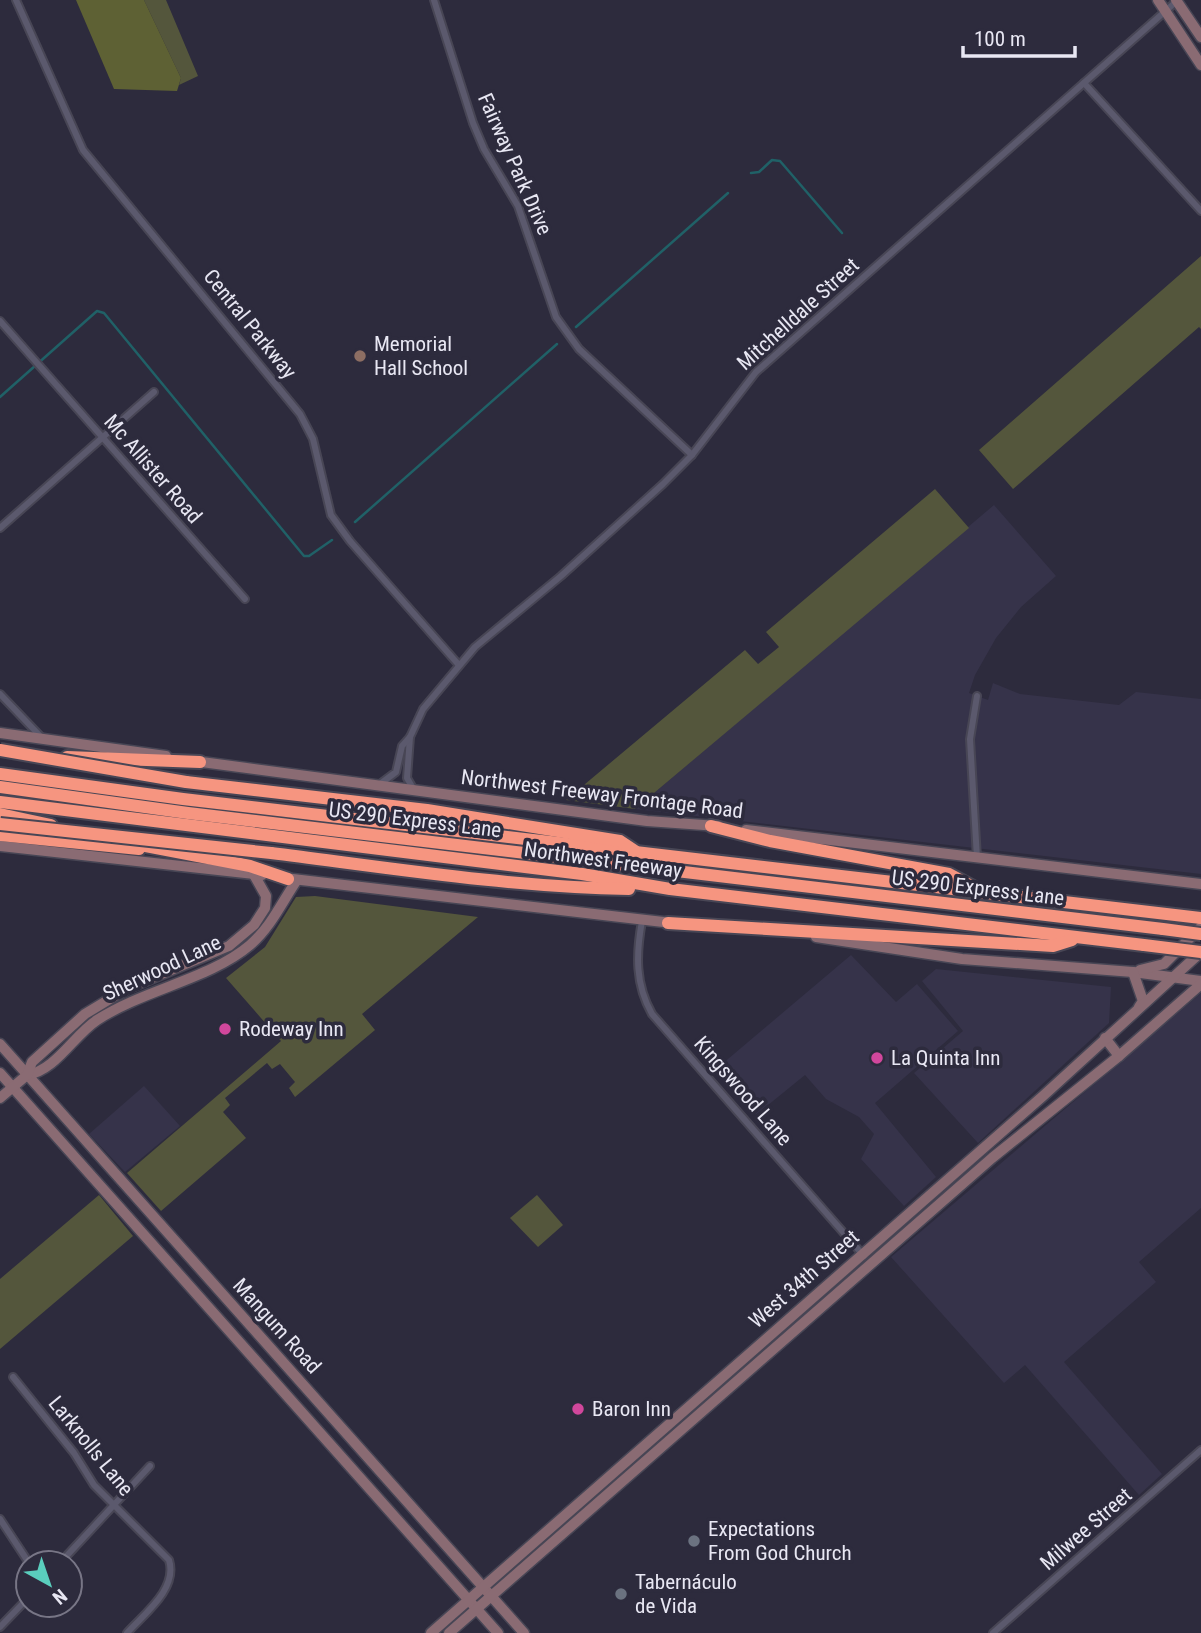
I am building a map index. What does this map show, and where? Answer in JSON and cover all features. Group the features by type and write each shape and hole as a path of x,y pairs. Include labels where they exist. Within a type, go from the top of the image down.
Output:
{"highway":[{"path":"0,752 200,762"},
{"path":"0,752 186,782 475,817 620,841 639,853"},
{"name":"Northwest Freeway","path":"0,774 183,799 1201,918"},
{"name":"US 290 Express Lane","path":"0,787 188,813 1201,934"},
{"name":"Northwest Freeway","path":"0,802 582,874 670,890 1201,952"},
{"path":"0,814 250,866 293,879"},
{"path":"0,824 554,886 670,890"},
{"path":"711,826 770,842 949,874 981,892"},
{"path":"0,835 182,854"},
{"path":"668,923 1053,946 1079,938"}],"main road":[{"path":"1158,0 1201,65"},
{"path":"1177,0 1201,37"},
{"name":"Northwest Freeway Frontage Road","path":"0,733 647,821 711,826 977,860 1196,884"},
{"path":"0,846 253,873 642,921 801,934 962,960 1133,972 1201,982"},
{"name":"Sherwood Lane","path":"27,1075 32,1062 85,1014 111,997 229,946 254,925 265,908 266,896 253,873"},
{"name":"Sherwood Lane","path":"0,1098 27,1075 40,1072 94,1022 131,999 231,960 263,933 293,879"},
{"path":"1196,884 1201,893"},
{"path":"1133,972 1164,964 1201,927"},
{"name":"West 34th Street","path":"431,1633 1043,1096 1201,952"},
{"path":"1133,972 1143,1001 1139,1007"},
{"name":"West 34th Street","path":"449,1633 918,1223 1052,1107 1119,1056 1201,982"},
{"path":"1105,1038 1119,1056"},
{"name":"Mangum Road","path":"0,1044 524,1633"},
{"name":"Mangum Road","path":"0,1073 498,1633"},
{"path":"1043,1096 1052,1107"},
{"path":"83,1166 97,1155"},
{"path":"909,1214 918,1223"},
{"path":"259,1362 273,1350"},
{"path":"718,1380 726,1391"},
{"path":"389,1509 404,1497"}],"street":[{"name":"Central Parkway","path":"16,0 83,150 300,414 313,439 324,496 334,519 458,664"},
{"name":"Fairway Park Drive","path":"434,0 473,123 484,149 518,206 556,317 579,349 692,455"},
{"name":"Mitchelldale Street","path":"377,786 396,772 402,746 410,737 423,709 458,664 561,576 692,455 756,372 1177,0"},
{"path":"1084,83 1201,211"},
{"name":"Mc Allister Road","path":"0,320 245,599"},
{"path":"0,528 154,392"},
{"path":"0,694 42,738"},
{"path":"977,696 970,739 977,860"},
{"name":"Mitchelldale Street","path":"410,737 407,778 414,791"},
{"name":"Kingswood Lane","path":"642,921 637,966 645,1002 652,1014 871,1264"},
{"name":"Larknolls Lane","path":"13,1377 74,1453 94,1485 166,1554 171,1567 164,1591 127,1633"},
{"name":"Milwee Street","path":"993,1633 1201,1450"},
{"path":"73,1549 150,1466"},
{"path":"0,1519 20,1549"},
{"path":"0,1627 14,1612"}],"shaded area":[{"path":"994,505 1056,576 1021,607 996,638 975,675 969,693 988,700 993,683 1020,694 1119,705 1136,692 1201,699 1201,874 635,809"},
{"path":"851,955 896,1002 917,984 958,1031 875,1103 936,1177 904,1206 861,1159 874,1134 859,1117 826,1099 805,1075 756,1115 715,1070"},
{"path":"936,969 1111,987 1109,1023 978,1143 914,1073 963,1031 922,981"},
{"path":"1201,993 1201,1208 1139,1262 1156,1282 1064,1362 1162,1474 1139,1495 1025,1365 1004,1383 891,1257"},
{"path":"144,1086 180,1126 125,1172 89,1134"}],"green space":[{"path":"76,0 144,0 181,78 177,91 114,89"},
{"path":"144,0 166,0 198,76 179,85 181,78"},
{"path":"1201,256 1201,329 1199,327 1013,489 979,450"},
{"path":"935,489 969,528 635,809 566,800 745,650 758,664 779,647 766,632"},
{"path":"315,896 478,917 362,1014 375,1030 295,1097 289,1088 295,1082 280,1064 272,1069 267,1063 225,1098 230,1105 223,1112 246,1138 161,1211 127,1173 281,1041 226,978 265,947 296,897"},
{"path":"99,1195 133,1236 0,1349 0,1279"},
{"path":"537,1195 563,1225 538,1247 510,1218"}],"waterway":[{"path":"751,173 759,172 772,160 780,161 842,233"},
{"path":"576,327 728,193"},
{"path":"0,397 97,311 104,313 304,556 309,556 332,540"},
{"path":"355,522 557,344"}],"place":[{"name":"Memorial Hall School","path":"360,356"},
{"name":"Rodeway Inn","path":"225,1029"},
{"name":"La Quinta Inn","path":"877,1058"},
{"name":"Baron Inn","path":"578,1409"},
{"name":"Expectations From God Church","path":"694,1541"},
{"name":"Tabernáculo de Vida","path":"621,1594"}]}
